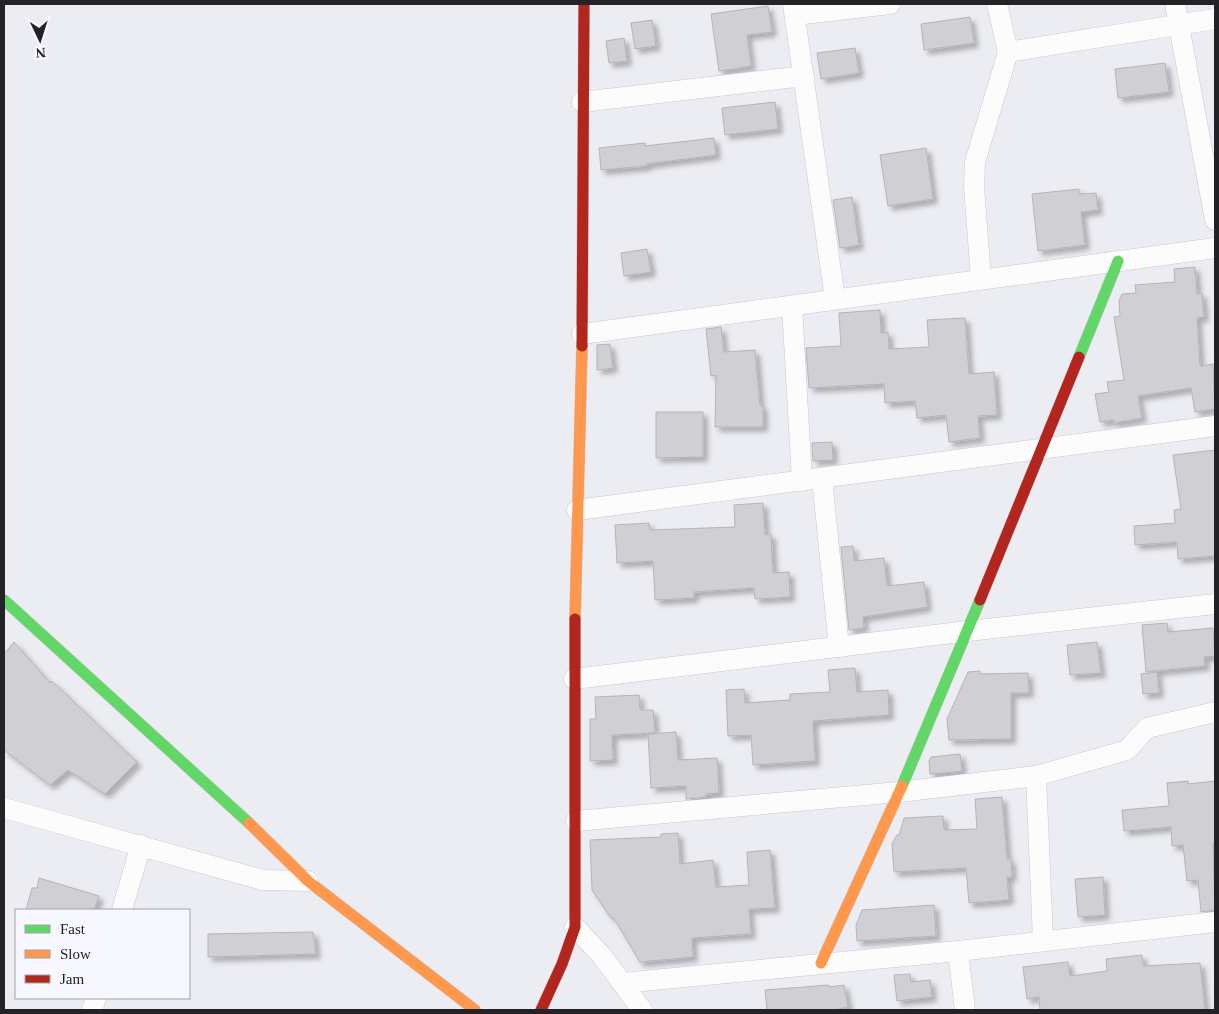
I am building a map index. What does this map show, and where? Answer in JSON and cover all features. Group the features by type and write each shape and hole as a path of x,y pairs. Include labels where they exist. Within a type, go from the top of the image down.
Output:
{"street":[{"path":"541,1010 562,964 575,927 574,679 582,334 584,4"},
{"path":"836,299 794,10 890,4"},
{"path":"981,279 974,186 975,162 1008,52 997,4"},
{"path":"1174,4 1215,220"},
{"path":"1008,52 1215,19"},
{"path":"582,102 804,76"},
{"path":"582,334 1215,248"},
{"path":"822,963 899,792 968,631 1118,261"},
{"path":"792,306 802,481"},
{"path":"577,510 1215,426"},
{"path":"822,478 839,647"},
{"path":"4,600 264,837 308,880 476,1010"},
{"path":"574,679 968,631 1215,604"},
{"path":"576,821 899,792 1036,776 1127,750 1147,728 1215,712"},
{"path":"1036,776 1043,940"},
{"path":"4,808 263,880 308,880"},
{"path":"122,909 142,846"},
{"path":"622,983 958,951 1215,922"},
{"path":"575,927 602,956 642,1010"},
{"path":"958,951 965,1010"}],"building":[{"path":"768,6 772,32 747,35 751,66 719,71 711,14"},
{"path":"970,17 974,43 924,50 921,24"},
{"path":"652,20 656,46 635,49 631,23"},
{"path":"624,38 627,61 609,63 606,41"},
{"path":"855,48 859,73 821,79 817,53"},
{"path":"1165,63 1169,92 1118,98 1115,69"},
{"path":"775,102 778,129 725,135 722,108"},
{"path":"714,138 716,155 646,164 647,166 601,170 599,148 645,143 645,146"},
{"path":"926,148 933,199 888,206 880,155"},
{"path":"1079,189 1079,194 1096,193 1098,210 1081,212 1085,245 1038,251 1032,194"},
{"path":"852,197 859,245 840,248 833,200"},
{"path":"647,249 651,272 624,276 621,253"},
{"path":"1195,267 1197,294 1202,293 1204,317 1197,318 1200,366 1213,364 1215,409 1195,412 1191,388 1138,396 1142,418 1114,423 1114,420 1100,422 1095,394 1109,392 1107,382 1124,380 1114,317 1120,316 1119,300 1122,294 1136,293 1135,285 1175,282 1174,269"},
{"path":"880,310 881,333 888,332 889,349 929,347 927,320 965,318 969,374 994,372 997,415 978,416 980,438 949,442 946,415 917,418 915,401 885,403 884,384 809,388 806,348 841,346 839,313"},
{"path":"721,327 724,352 755,350 760,406 763,406 763,427 715,427 716,375 711,376 706,329"},
{"path":"610,344 613,368 597,370 597,345"},
{"path":"656,412 703,412 703,457 656,458"},
{"path":"832,442 833,460 813,461 812,443"},
{"path":"1215,450 1215,556 1178,559 1177,542 1135,545 1134,526 1175,523 1174,510 1181,509 1173,455"},
{"path":"763,503 765,535 771,534 773,573 789,572 790,597 755,599 754,588 694,592 694,598 655,600 653,561 617,563 615,525 649,523 650,530 735,527 734,505"},
{"path":"853,546 854,561 884,558 887,586 924,582 927,607 863,617 864,628 849,630 841,547"},
{"path":"1167,623 1168,632 1213,628 1215,656 1204,657 1205,666 1146,672 1142,625"},
{"path":"14,642 50,683 52,681 137,762 105,794 68,770 50,785 4,750 4,654"},
{"path":"1097,642 1101,673 1070,675 1067,645"},
{"path":"855,668 857,692 888,690 889,715 813,721 815,761 753,765 751,735 728,736 726,690 744,689 745,703 790,700 790,694 830,692 828,670"},
{"path":"980,671 980,674 1028,673 1029,693 1011,693 1011,739 949,740 947,719 968,672"},
{"path":"1157,672 1159,693 1143,694 1141,674"},
{"path":"639,695 640,710 653,710 655,733 612,735 613,760 590,761 590,719 596,719 595,697"},
{"path":"676,732 678,760 717,758 719,793 706,794 706,797 686,799 686,786 651,788 648,734"},
{"path":"960,754 962,771 930,774 929,761 931,757"},
{"path":"1188,781 1188,784 1215,781 1215,842 1213,843 1215,910 1201,912 1198,880 1187,881 1183,845 1172,846 1171,827 1124,831 1122,810 1169,806 1167,783"},
{"path":"1002,797 1007,859 1011,859 1012,877 1007,877 1009,900 969,903 966,868 894,872 892,844 897,835 899,835 904,818 943,816 944,830 977,829 975,799"},
{"path":"678,833 680,864 713,860 716,887 749,885 747,852 770,850 775,908 749,909 751,934 692,938 693,957 640,962 614,918 611,918 592,890 590,840 661,837 661,834"},
{"path":"1103,877 1105,915 1078,917 1075,879"},
{"path":"39,878 99,896 94,909 26,909 32,888 37,888"},
{"path":"934,905 936,936 857,941 856,925 862,910"},
{"path":"313,932 316,954 208,957 208,934"},
{"path":"1142,955 1143,966 1200,963 1205,1010 1040,1010 1039,997 1027,999 1023,967 1068,962 1070,976 1107,971 1106,959"},
{"path":"910,974 911,982 930,980 932,997 897,1001 894,975"},
{"path":"829,985 829,987 844,985 848,1007 835,1010 767,1010 765,990"}],"traffic: fast":[{"path":"1079,357 1118,261"},
{"path":"4,600 249,823"},
{"path":"902,786 980,600"}],"traffic: slow":[{"path":"575,619 582,346"},
{"path":"821,963 902,786"},
{"path":"249,823 308,881 475,1010"}],"traffic: jam":[{"path":"582,346 584,4"},
{"path":"980,600 1079,357"},
{"path":"541,1010 562,964 575,927 575,619"}]}
